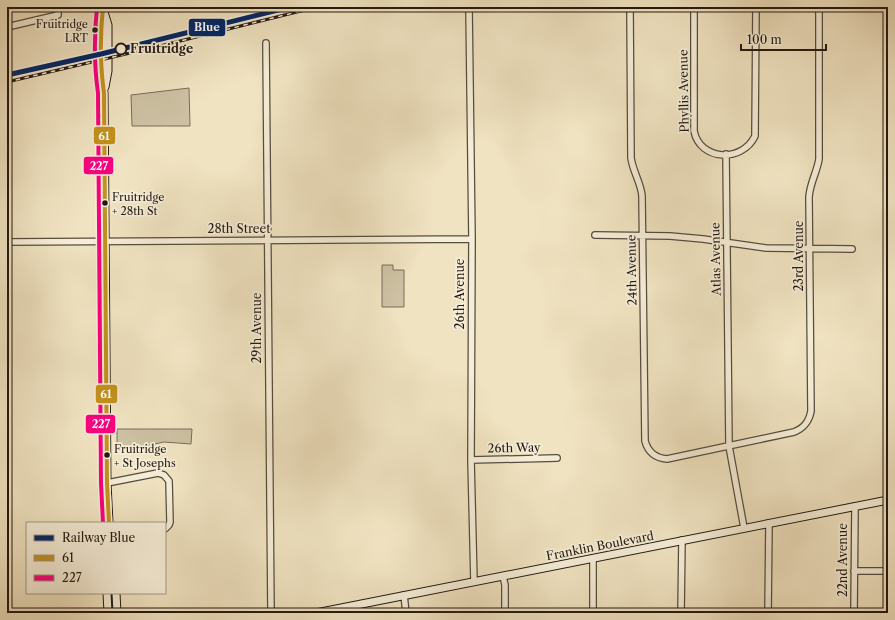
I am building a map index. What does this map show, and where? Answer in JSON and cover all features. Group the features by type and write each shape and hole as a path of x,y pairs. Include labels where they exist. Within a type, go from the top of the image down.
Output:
{"main road":[{"path":"103,9 101,25 101,73 104,93 109,522"},
{"name":"Franklin Boulevard","path":"316,613 888,500"},
{"path":"107,594 108,613"},
{"path":"116,594 117,613"}],"street":[{"path":"7,27 58,14 58,7"},
{"name":"26th Avenue","path":"469,7 472,239 471,460 474,582"},
{"name":"24th Avenue","path":"630,7 631,158 632,166 641,190 645,441 647,447 657,457 667,459 729,446"},
{"name":"Phyllis Avenue","path":"694,7 695,136 700,146 704,149 713,153 726,154"},
{"path":"726,154 743,151 752,142 755,136 756,7"},
{"name":"23rd Avenue","path":"729,446 794,432 805,426 810,416 810,190 819,159 819,7"},
{"name":"29th Avenue","path":"266,43 271,613"},
{"name":"Atlas Avenue","path":"726,154 729,446 744,528"},
{"path":"595,236 642,235 686,237 766,248 810,250 852,249"},
{"name":"28th Street","path":"7,242 472,239"},
{"name":"26th Way","path":"471,460 556,458"},
{"path":"108,483 158,473 164,474 170,482 170,522 166,528"},
{"name":"22nd Avenue","path":"854,506 854,613"},
{"path":"768,613 769,523"},
{"path":"681,613 682,540"},
{"path":"593,558 593,613"},
{"path":"854,571 888,571"},
{"path":"503,576 505,585 505,613"},
{"path":"404,595 406,613"}],"shaded area":[{"path":"189,88 190,126 132,126 131,95"},
{"path":"382,265 393,265 393,270 404,270 404,307 382,307"},
{"path":"117,429 192,429 191,444 164,442 117,452"}],"railway":[{"path":"7,82 317,7"}],"rail line":[{"name":"Blue","path":"7,75 101,54 290,7"}],"transit line":[{"name":"227","path":"97,7 95,50 98,93 101,483 103,522"},
{"name":"61","path":"103,7 101,50 104,93 107,483 109,522"}],"place":[{"name":"Fruitridge LRT","path":"95,30"},
{"name":"Fruitridge","path":"121,49"},
{"name":"Fruitridge + 28th St","path":"105,203"},
{"name":"Fruitridge + St Josephs","path":"107,455"}]}
